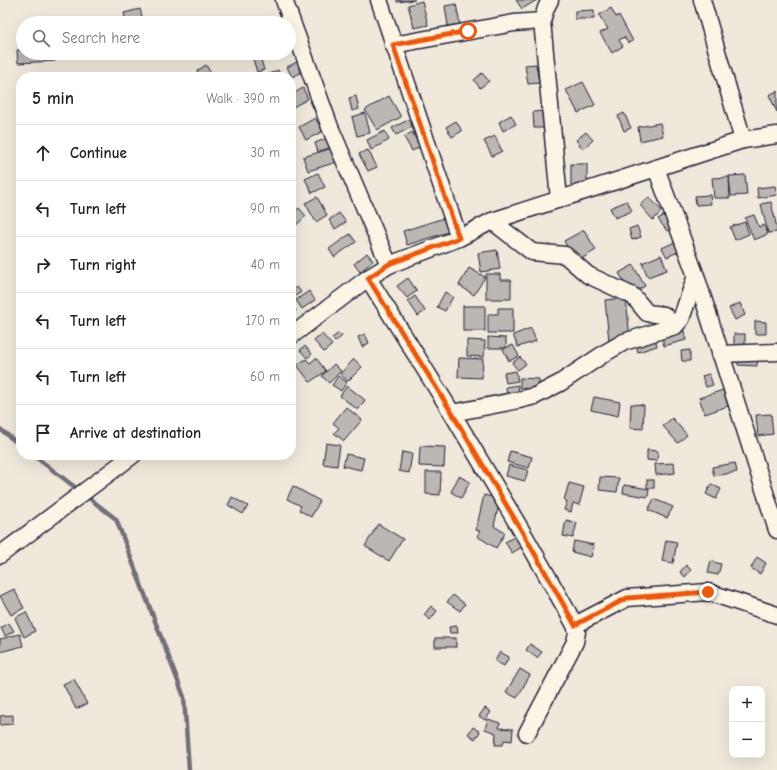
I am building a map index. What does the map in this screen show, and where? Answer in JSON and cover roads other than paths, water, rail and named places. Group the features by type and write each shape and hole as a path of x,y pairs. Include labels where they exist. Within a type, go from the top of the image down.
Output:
{"street":[{"path":"284,0 290,16"},
{"path":"379,0 459,238"},
{"path":"550,0 542,21 559,199"},
{"path":"702,0 743,140"},
{"path":"393,45 514,24 542,21"},
{"path":"296,33 330,127 389,264"},
{"path":"296,332 389,264 459,238 492,221 743,140 777,135"},
{"path":"656,168 696,276 720,354 776,521"},
{"path":"492,221 532,252 565,255 588,275 633,296 647,313 664,315 676,326"},
{"path":"452,413 535,396 560,383 624,342 676,326 681,319 696,276"},
{"path":"368,278 452,413 575,625 577,632 575,642 527,733"},
{"path":"720,354 777,352"},
{"path":"0,555 126,460"},
{"path":"575,625 627,598 708,592 777,615"}],"waterway":[{"path":"0,429 16,442"},
{"path":"40,460 80,491"},
{"path":"85,495 116,519 184,697 189,770"}]}
